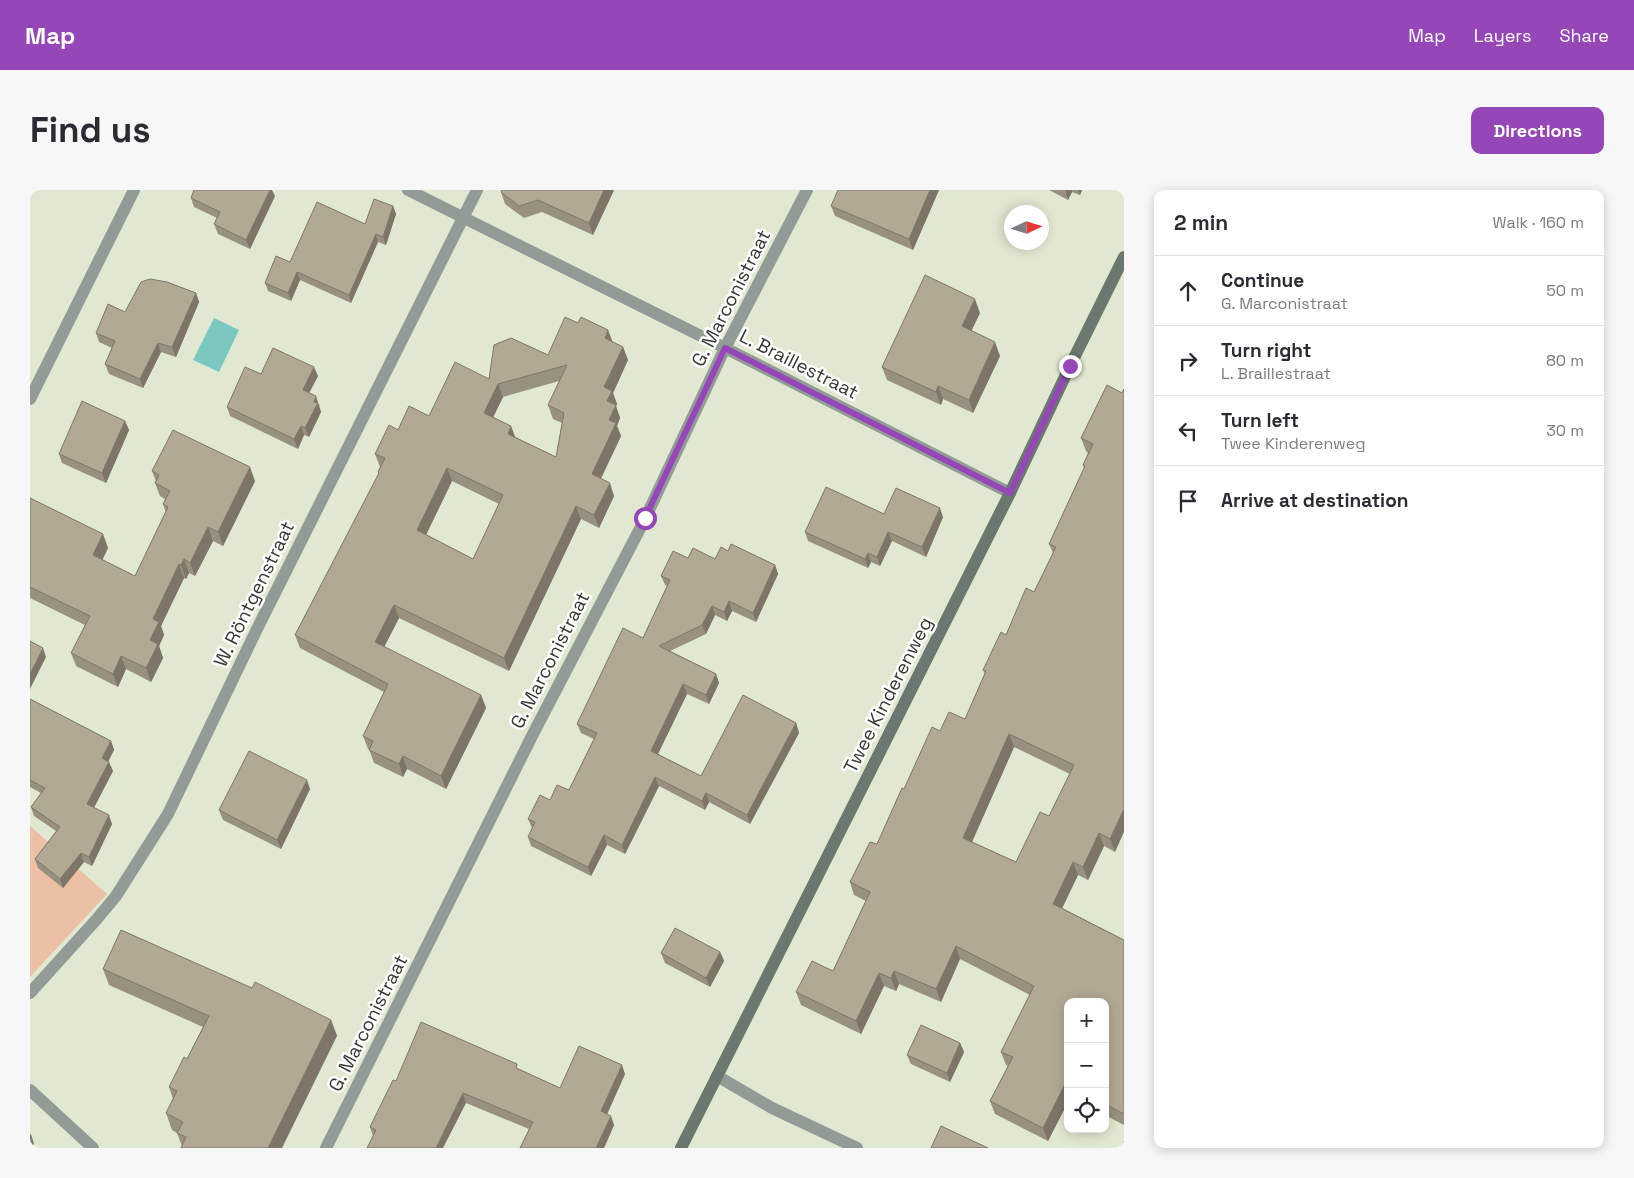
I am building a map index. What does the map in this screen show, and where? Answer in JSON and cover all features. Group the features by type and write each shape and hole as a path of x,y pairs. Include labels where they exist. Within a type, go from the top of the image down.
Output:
{"street":[{"path":"30,399 134,190"},
{"name":"L. Braillestraat","path":"408,190 1010,493"},
{"name":"W. Röntgenstraat","path":"30,993 116,896 168,814 256,631 477,190"},
{"name":"G. Marconistraat","path":"326,1148 533,734 645,518 725,348 807,190"},
{"name":"Twee Kinderenweg","path":"681,1148 1010,493 1124,257"},
{"path":"717,1076 772,1108 857,1148"},
{"path":"30,1090 94,1148"}],"shaded area":[{"path":"30,826 107,894 30,977"}],"water":[{"path":"214,318 239,330 219,372 193,360"}],"building":[{"path":"194,190 270,190 246,240 214,224 220,212 191,198"},
{"path":"502,190 604,190 589,223 538,200 519,206 501,192"},
{"path":"838,190 930,190 909,239 831,206"},
{"path":"374,199 393,206 383,237 376,234 349,295 297,272 288,293 265,283 276,256 290,262 317,202 365,224"},
{"path":"925,275 975,299 962,326 995,342 969,400 938,386 936,392 882,367"},
{"path":"150,279 167,282 196,293 172,347 158,343 140,379 105,364 115,341 96,333 108,304 125,312 141,282"},
{"path":"565,317 578,323 581,317 608,330 605,338 623,347 604,387 612,391 607,401 616,405 609,420 616,423 592,474 610,483 594,515 576,506 504,658 394,605 375,642 481,695 441,776 403,756 399,764 369,750 373,741 363,736 388,684 295,635 379,473 385,458 375,454 389,425 398,430 409,406 429,416 455,362 489,379 494,345 511,338 548,355","holes":["567,365 548,405 564,413 556,457 508,434 511,426 484,413 498,384","447,468 503,495 473,559 417,530"]},
{"path":"273,348 314,367 303,390 316,396 314,402 318,403 305,428 301,426 294,439 227,407 245,367 261,374"},
{"path":"1107,385 1122,393 1124,389 1124,809 1110,839 1099,833 1083,867 1073,862 1053,904 1124,940 1124,1114 1109,1106 1109,998 1064,998 1064,1086 1043,1128 990,1101 1013,1057 1001,1052 1034,986 956,946 936,989 894,971 891,978 879,973 856,1021 796,992 812,961 833,971 870,892 850,882 870,842 877,844 932,727 940,731 949,712 965,719 986,671 983,670 1001,632 1006,635 1026,588 1034,592 1056,547 1049,544 1085,466 1083,465 1093,444 1081,438","holes":["1009,734 1074,765 1049,816 1040,812 1016,862 963,838"]},
{"path":"82,401 125,421 102,473 59,454"},
{"path":"173,430 250,467 218,532 208,527 190,563 184,559 181,565 179,564 153,619 159,622 150,640 158,644 146,668 121,656 113,674 71,653 90,616 30,587 30,498 103,534 93,555 135,576 168,507 163,504 170,491 155,483 159,475 152,471"},
{"path":"826,487 884,514 896,488 940,508 922,547 888,532 877,557 868,553 865,559 805,532"},
{"path":"731,544 775,565 753,613 729,601 724,612 712,606 702,625 659,646 716,674 706,695 683,684 651,751 701,776 743,695 796,723 747,815 706,793 702,801 655,777 622,845 604,835 588,867 528,837 535,822 528,819 540,795 550,800 557,785 569,790 597,733 577,724 623,628 643,638 670,580 661,576 673,551 688,558 693,548 715,559 721,547 728,551"},
{"path":"30,641 43,648 30,674"},
{"path":"30,699 111,741 102,758 109,762 87,804 109,815 89,857 81,853 60,879 35,859 60,827 31,807 45,788 30,780"},
{"path":"249,751 307,780 277,840 219,810"},
{"path":"675,928 720,952 706,978 661,953"},
{"path":"121,930 252,988 255,982 331,1020 268,1148 181,1148 186,1137 177,1133 183,1122 166,1113 177,1091 169,1087 184,1057 187,1059 209,1016 103,969"},
{"path":"421,1022 517,1064 516,1068 560,1088 579,1046 622,1065 601,1111 611,1116 596,1148 520,1148 533,1122 463,1093 436,1148 367,1148 376,1130 370,1127 393,1080 396,1081"},
{"path":"921,1025 960,1043 947,1073 907,1055"},
{"path":"941,1126 988,1148 931,1148"}],"route":[{"path":"645,518 725,348 1010,493 1070,366"}]}
